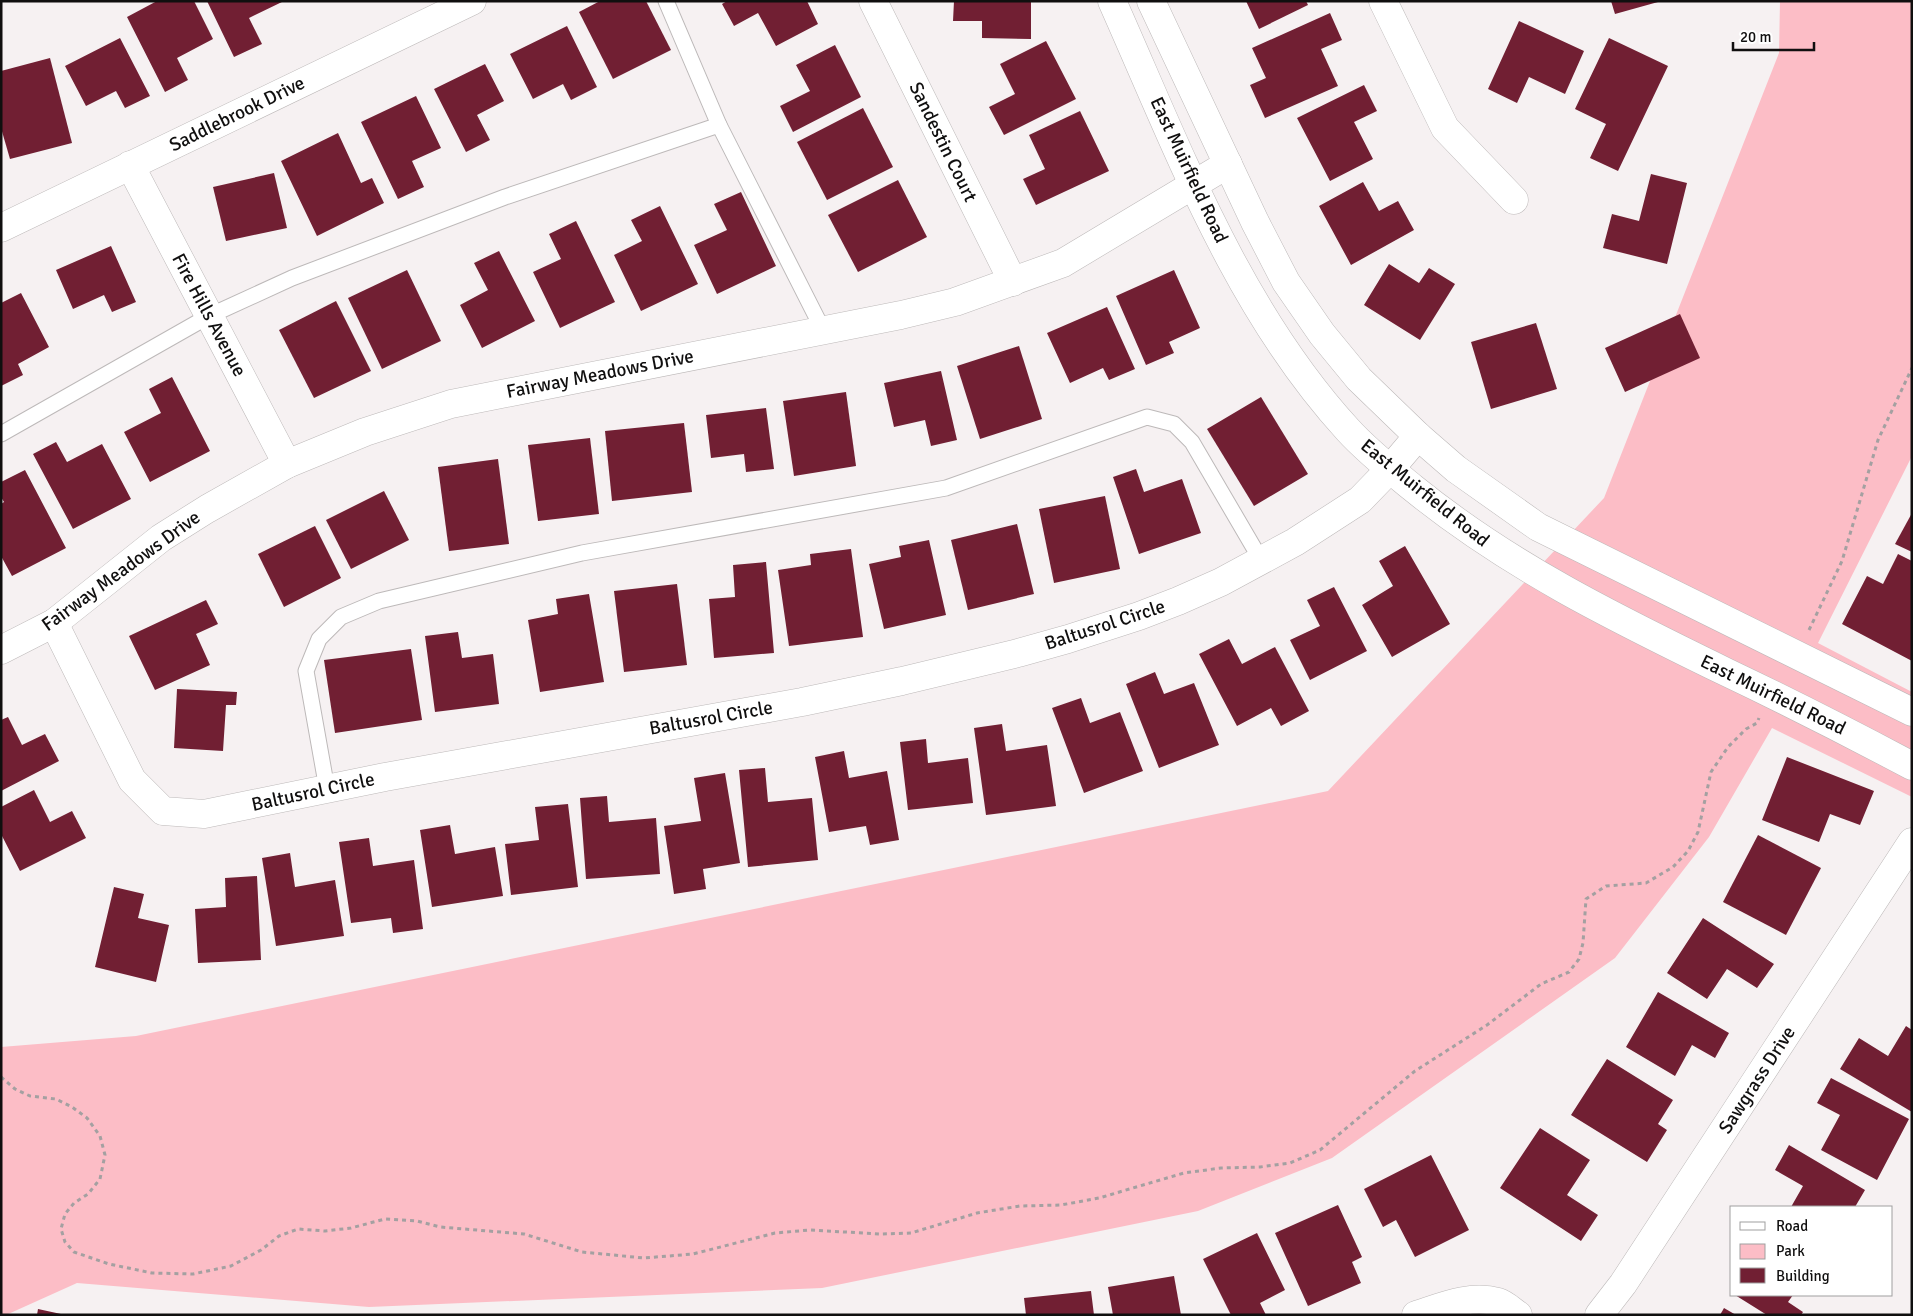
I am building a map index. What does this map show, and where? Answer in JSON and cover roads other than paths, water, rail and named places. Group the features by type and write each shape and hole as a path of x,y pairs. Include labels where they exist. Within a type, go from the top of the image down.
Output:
{"street":[{"name":"Saddlebrook Drive","path":"1,228 472,1"},
{"name":"Sandestin Court","path":"873,1 1013,282"},
{"name":"East Muirfield Road","path":"1112,1 1193,184 1222,242 1265,320 1307,380 1349,431 1428,501 1486,544 1563,590 1773,694 1912,766"},
{"name":"East Muirfield Road","path":"1151,1 1255,222 1286,282 1322,334 1359,379 1418,436 1456,470 1538,527 1912,712"},
{"path":"1383,1 1445,128 1514,200"},
{"name":"Fairway Meadows Drive","path":"1,650 54,623 161,538 287,464 365,432 451,404 955,302 1063,263 1228,164"},
{"name":"Fire Hills Avenue","path":"130,165 287,464"},
{"name":"Baltusrol Circle","path":"54,623 132,780 163,811 204,814 385,777 802,702 902,681 1018,653 1139,616 1221,582 1295,542 1360,500 1418,436"},
{"name":"Sawgrass Drive","path":"1599,1315 1623,1284 1891,877 1912,842"},
{"path":"1416,1315 1461,1300 1499,1302 1518,1315"}],"lane":[{"path":"666,1 719,125 823,330"},
{"path":"1,434 209,316 292,278 496,200 719,125"},
{"path":"327,789 306,671 319,639 341,617 389,599 582,553 946,488 1147,417 1174,424 1192,442 1261,560"}]}
